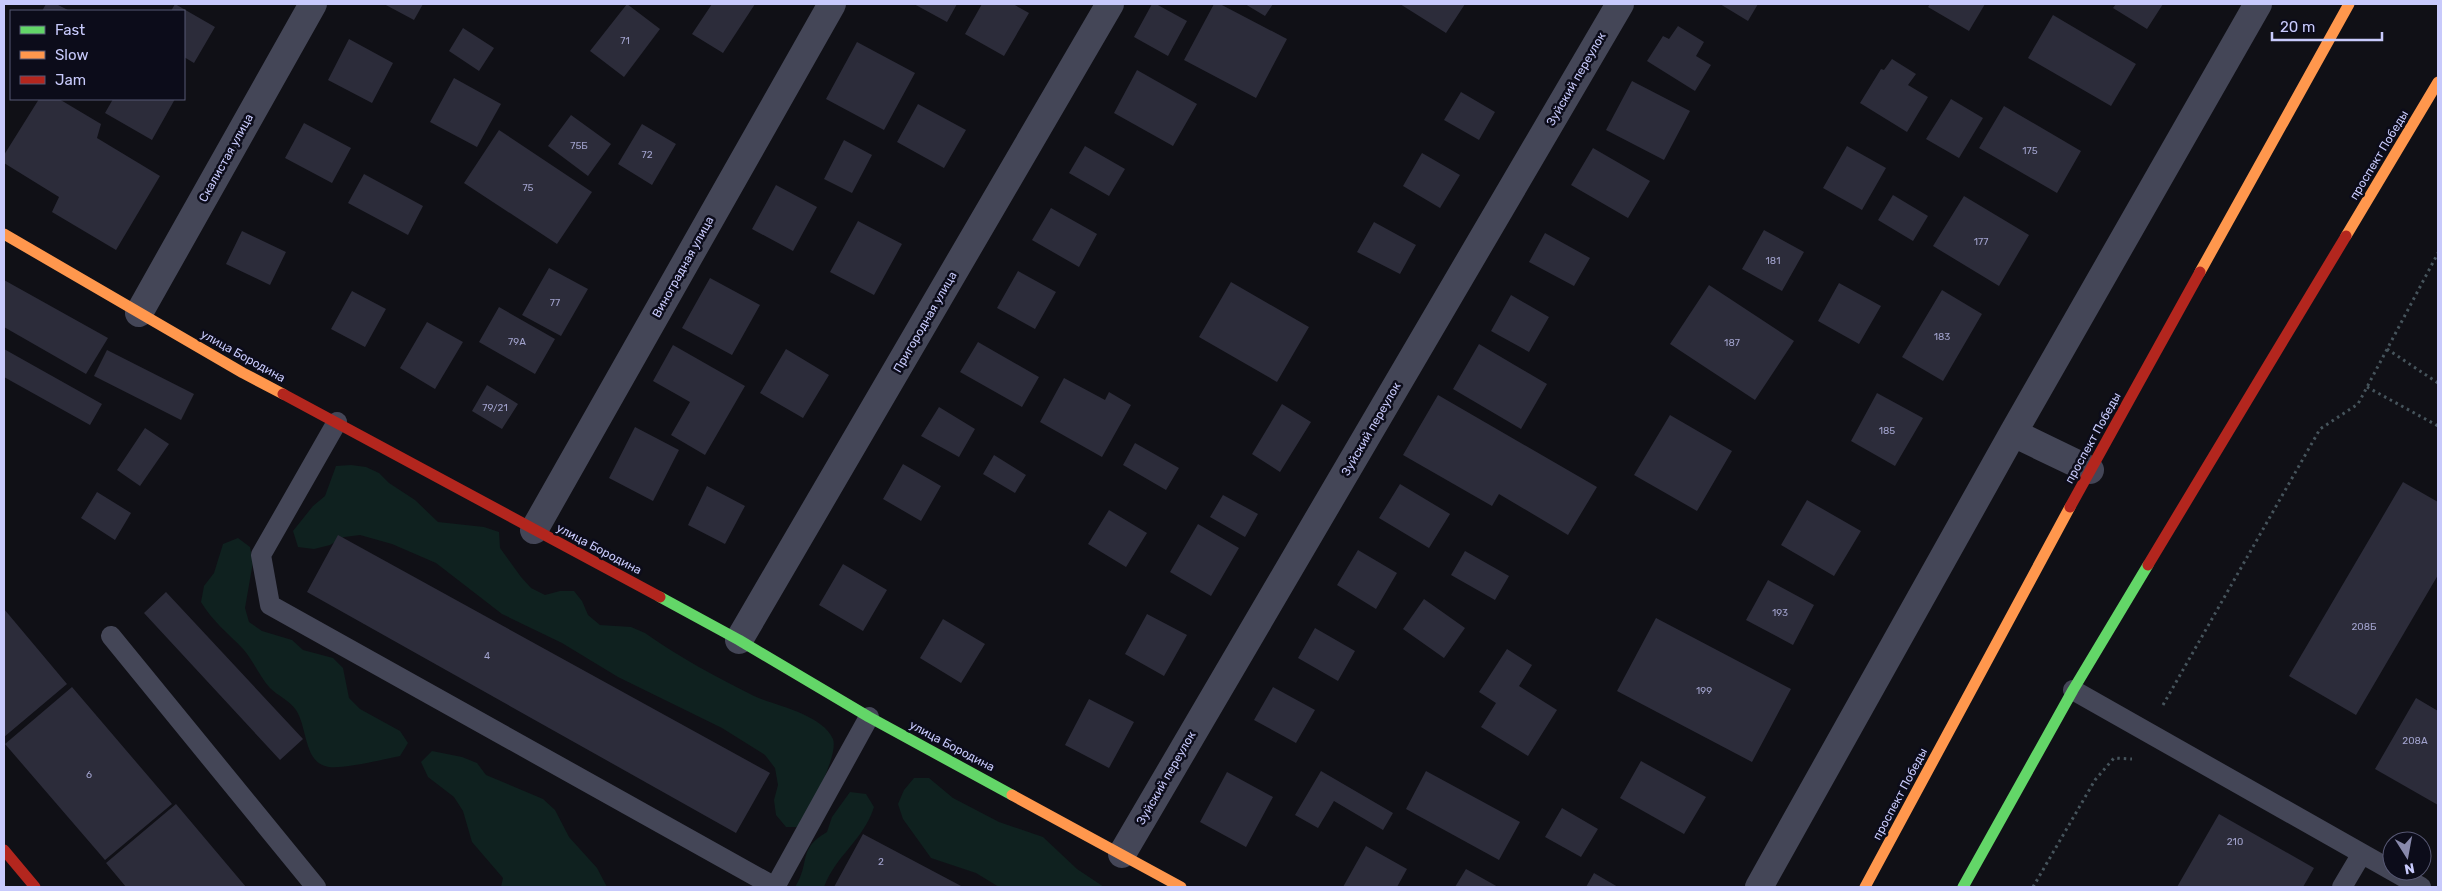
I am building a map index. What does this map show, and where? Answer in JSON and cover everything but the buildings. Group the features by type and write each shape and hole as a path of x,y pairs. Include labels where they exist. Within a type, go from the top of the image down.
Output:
{"main road":[{"name":"проспект Победы","path":"1865,887 2090,470 2349,4"},
{"name":"проспект Победы","path":"1963,887 2073,690 2438,82"},
{"name":"улица Бородина","path":"4,234 243,373 740,640 869,717 1182,887"},
{"path":"4,850 36,887"}],"street":[{"name":"Скалистая улица","path":"139,313 313,4"},
{"name":"Виноградная улица","path":"534,530 832,4"},
{"name":"Пригородная улица","path":"740,640 1110,4"},
{"name":"Зуйский переулок","path":"1122,854 1620,4"},
{"path":"1759,887 2258,4"},
{"path":"2014,433 2090,470"}],"lane":[{"path":"337,422 261,555 270,605 775,887 869,717"},
{"path":"111,636 316,887"},
{"path":"2073,690 2421,887"},
{"path":"2342,887 2362,855"}],"path":[{"path":"2163,705 2320,429 2358,404 2438,253"},
{"path":"2387,350 2438,383"},
{"path":"2367,387 2438,426"},
{"path":"2033,887 2095,780 2114,758 2138,759"}],"green space":[{"path":"336,466 366,467 379,473 389,483 415,500 438,522 484,527 499,532 500,548 531,588 545,595 560,591 574,591 582,601 588,615 600,625 631,627 645,633 684,658 740,689 763,700 798,712 819,723 833,739 834,747 828,769 801,827 786,827 776,815 774,800 778,785 775,768 765,755 722,728 618,677 562,643 502,614 436,563 392,544 360,535 344,537 330,545 314,549 298,547 293,531 313,506 325,496"},
{"path":"238,538 250,547 253,562 245,608 249,622 262,631 292,640 303,650 333,658 343,668 349,698 360,709 400,731 408,743 400,756 340,767 325,766 318,763 313,757 296,710 270,688 244,650 215,621 201,602 204,586 214,573 223,544"},
{"path":"432,751 462,757 477,763 486,775 543,799 555,810 569,837 597,868 607,887 501,887 503,878 472,842 463,811 454,797 428,777 421,762"},
{"path":"914,778 929,778 953,798 999,822 1043,837 1077,869 1104,887 999,887 976,873 931,858 903,819 898,804 904,790"},
{"path":"850,792 866,794 874,807 869,819 857,839 835,866 824,887 795,887 803,870 808,850 818,838 827,832 832,817"}],"traffic: fast":[{"path":"1963,887 2073,690 2148,565"},
{"path":"660,597 739,640 869,717 1012,795"}],"traffic: slow":[{"path":"2200,272 2349,4"},
{"path":"2346,236 2438,82"},
{"path":"4,234 243,373 283,394"},
{"path":"1865,887 2070,507"},
{"path":"1012,795 1181,887"}],"traffic: jam":[{"path":"2148,565 2346,236"},
{"path":"2070,507 2200,272"},
{"path":"283,394 660,597"},
{"path":"4,850 35,887"}]}
